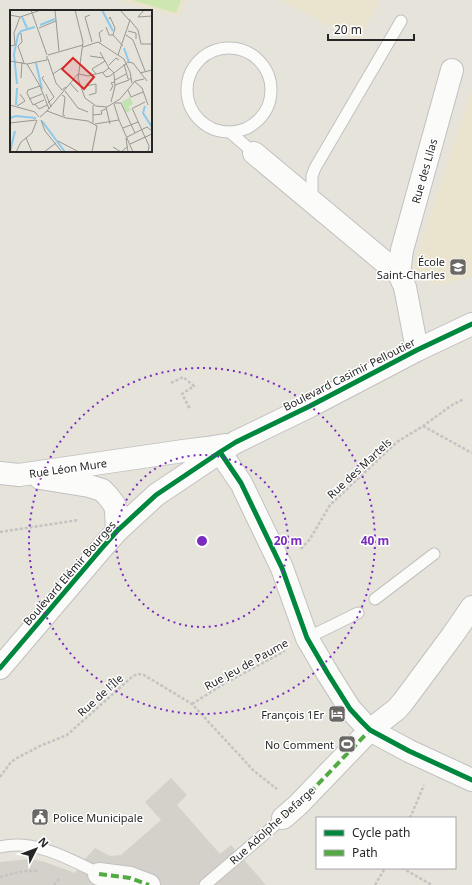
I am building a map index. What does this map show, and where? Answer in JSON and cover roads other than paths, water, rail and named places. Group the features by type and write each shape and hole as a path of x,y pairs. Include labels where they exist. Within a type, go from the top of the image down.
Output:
{"street":[{"name":"Rue des Lilas","path":"399,274 402,250 452,70"},
{"name":"Boulevard Casimir Pelloutier","path":"254,153 399,274 405,287 417,350"},
{"name":"Boulevard Casimir Pelloutier","path":"228,447 417,350 472,324"},
{"path":"156,495 175,453 208,448 228,447 242,485 282,568 307,638 350,709 370,730 409,751 472,780"},
{"name":"Boulevard Elémir Bourges","path":"0,668 117,531 156,495 228,447"},
{"name":"Rue Léon Mure","path":"10,474 175,453"},
{"name":"Boulevard Elémir Bourges","path":"10,474 94,487 102,490 110,498 115,507 117,531"},
{"name":"Rue Adolphe Defarge","path":"290,811 370,730 397,709 472,607"},
{"path":"102,879 126,878 149,885"}],"lane":[{"path":"312,201 312,176 315,168 401,21"},
{"path":"231,133 244,130 256,123 261,118 265,113 270,100 271,86 268,72 260,61 248,53 235,48 222,48 208,53 197,62 190,74 186,88 188,102 194,115 204,125 217,131 231,133 254,153"},
{"path":"375,599 434,554"},
{"path":"307,638 358,613"},
{"name":"Rue Adolphe Defarge","path":"205,885 290,811"},
{"path":"0,847 30,846 44,849 80,864 102,879"}],"place":[{"name":"École Saint-Charles","path":"458,267"},
{"name":"François 1Er","path":"337,714"},
{"name":"No Comment","path":"347,744"},
{"name":"Police Municipale","path":"40,817"}]}
